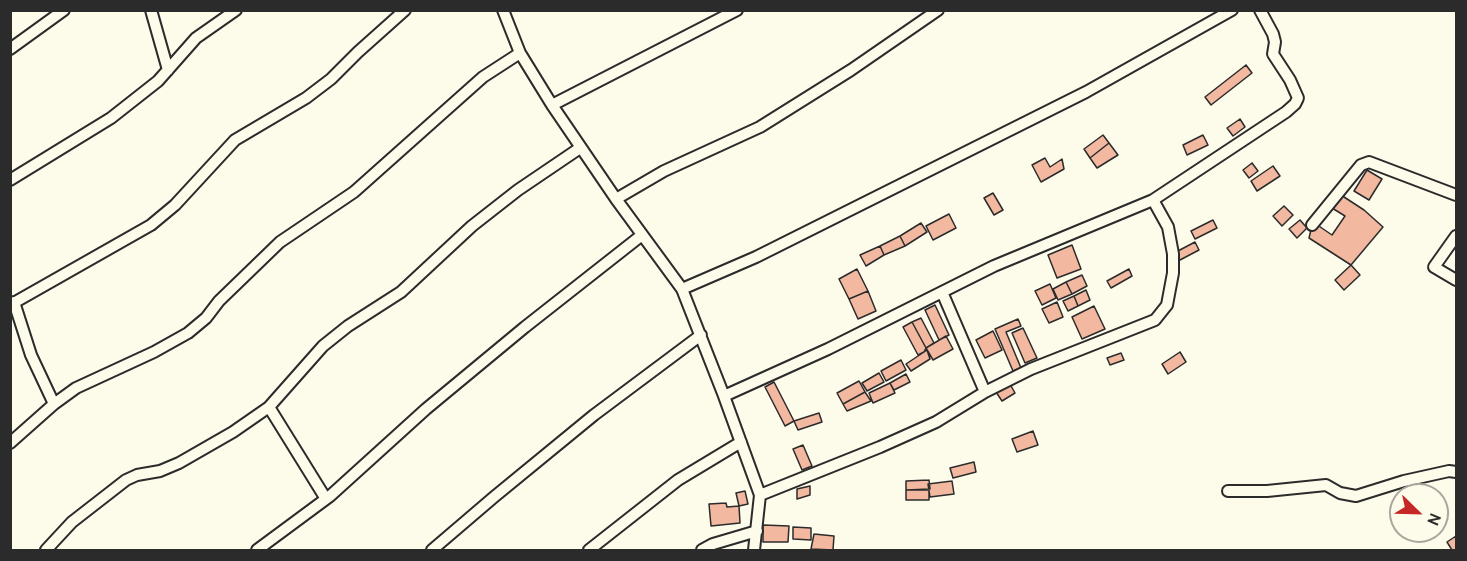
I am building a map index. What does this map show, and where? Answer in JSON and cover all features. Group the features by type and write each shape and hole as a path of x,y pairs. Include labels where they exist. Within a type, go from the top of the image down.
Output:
{"street":[{"path":"10,49 64,10"},
{"path":"151,10 168,69"},
{"path":"10,180 111,118 158,81 196,38 236,10"},
{"path":"54,404 31,355 12,304 151,225 175,205 236,140 323,86 405,10"},
{"path":"503,10 520,53 552,105 682,290 760,495 754,550"},
{"path":"552,105 738,10"},
{"path":"616,199 664,171 760,127 851,70 938,10"},
{"path":"682,290 756,257 1056,108 1232,10"},
{"path":"724,396 828,350 994,266 1153,200 1295,104 1298,98 1296,91 1273,54 1275,42 1273,34 1260,10"},
{"path":"10,443 76,388 154,352 188,333 206,318 219,301 280,242 354,192 483,77 520,53"},
{"path":"46,550 72,522 126,480 137,475 160,471 179,463 233,432 269,407 323,346 348,326 401,292 472,226 518,190 580,147"},
{"path":"1312,225 1362,165 1369,162 1456,195"},
{"path":"760,495 936,422 985,392 1031,369 1155,320 1167,305 1173,273 1173,254 1168,227 1153,200"},
{"path":"257,550 326,499 426,409 516,334 642,235"},
{"path":"1456,236 1434,267 1456,280"},
{"path":"942,292 985,392"},
{"path":"432,550 594,415 701,335"},
{"path":"269,407 326,499"},
{"path":"589,550 678,480 741,442"},
{"path":"1228,491 1267,491 1326,485 1340,493 1356,496 1404,481 1449,471 1456,472"},
{"path":"702,550 713,544 757,531"}],"building":[{"path":"1246,65 1252,73 1211,105 1205,97"},
{"path":"1240,119 1245,127 1233,136 1227,128"},
{"path":"1103,135 1109,143 1090,158 1084,149"},
{"path":"1203,135 1208,145 1187,155 1183,145"},
{"path":"1109,143 1118,155 1097,168 1090,158"},
{"path":"1045,158 1050,167 1062,159 1064,169 1041,182 1032,165"},
{"path":"1252,163 1258,171 1249,178 1243,170"},
{"path":"1273,166 1280,176 1257,191 1251,181"},
{"path":"1367,170 1382,179 1369,200 1354,191"},
{"path":"993,193 1003,210 994,215 984,198"},
{"path":"1341,195 1364,210 1383,227 1351,265 1309,238 1313,222 1332,235 1345,216 1332,208"},
{"path":"1284,206 1293,215 1282,226 1273,216"},
{"path":"949,214 956,228 933,240 926,226"},
{"path":"1213,220 1217,228 1195,239 1191,231"},
{"path":"1300,220 1307,228 1297,238 1289,229"},
{"path":"921,223 927,232 905,246 900,236"},
{"path":"900,236 905,246 884,255 880,246"},
{"path":"1195,242 1199,250 1180,260 1176,252"},
{"path":"1072,245 1081,269 1057,278 1048,255"},
{"path":"880,246 884,255 866,266 860,255"},
{"path":"1351,265 1360,275 1344,290 1335,280"},
{"path":"857,269 868,291 849,299 839,279"},
{"path":"1129,269 1132,276 1111,288 1107,281"},
{"path":"1082,275 1087,286 1072,294 1066,282"},
{"path":"1066,282 1072,294 1058,300 1053,289"},
{"path":"1050,284 1056,298 1042,305 1035,291"},
{"path":"1086,290 1090,300 1078,306 1074,296"},
{"path":"868,291 876,311 858,319 849,299"},
{"path":"1074,296 1078,306 1068,311 1063,301"},
{"path":"1057,302 1063,317 1049,323 1042,309"},
{"path":"935,305 949,335 939,340 925,310"},
{"path":"1094,306 1105,329 1082,339 1072,317"},
{"path":"921,318 934,343 926,348 912,322"},
{"path":"1018,319 1021,326 1006,332 1021,368 1013,371 995,329"},
{"path":"912,322 926,348 918,355 903,327"},
{"path":"1023,328 1037,358 1025,363 1012,333"},
{"path":"993,331 1002,350 985,358 976,340"},
{"path":"946,336 953,349 933,360 926,348"},
{"path":"927,350 930,359 911,371 906,364"},
{"path":"1180,352 1186,362 1168,374 1162,364"},
{"path":"1121,353 1124,360 1110,365 1107,358"},
{"path":"901,360 906,370 886,381 881,371"},
{"path":"879,373 884,382 867,391 862,383"},
{"path":"906,374 910,382 894,390 890,383"},
{"path":"859,381 865,392 843,404 837,393"},
{"path":"774,382 794,421 785,426 765,387"},
{"path":"890,383 895,393 873,403 869,393"},
{"path":"1010,384 1015,393 1002,401 996,392"},
{"path":"865,392 871,401 847,411 843,404"},
{"path":"819,413 822,422 798,430 794,421"},
{"path":"1033,431 1038,445 1017,452 1012,439"},
{"path":"803,445 812,466 802,470 793,449"},
{"path":"974,462 976,472 953,478 950,468"},
{"path":"929,480 930,489 906,490 906,481"},
{"path":"952,481 954,494 930,497 928,484"},
{"path":"810,486 810,495 797,499 797,489"},
{"path":"906,490 929,490 929,500 906,500"},
{"path":"745,491 748,504 739,506 736,493"},
{"path":"726,503 727,507 739,506 740,523 711,526 709,504"},
{"path":"763,525 789,526 788,542 763,542"},
{"path":"793,527 811,528 811,540 793,539"},
{"path":"814,534 834,536 833,550 811,549"},
{"path":"1456,536 1456,550 1452,550 1448,543"}]}
